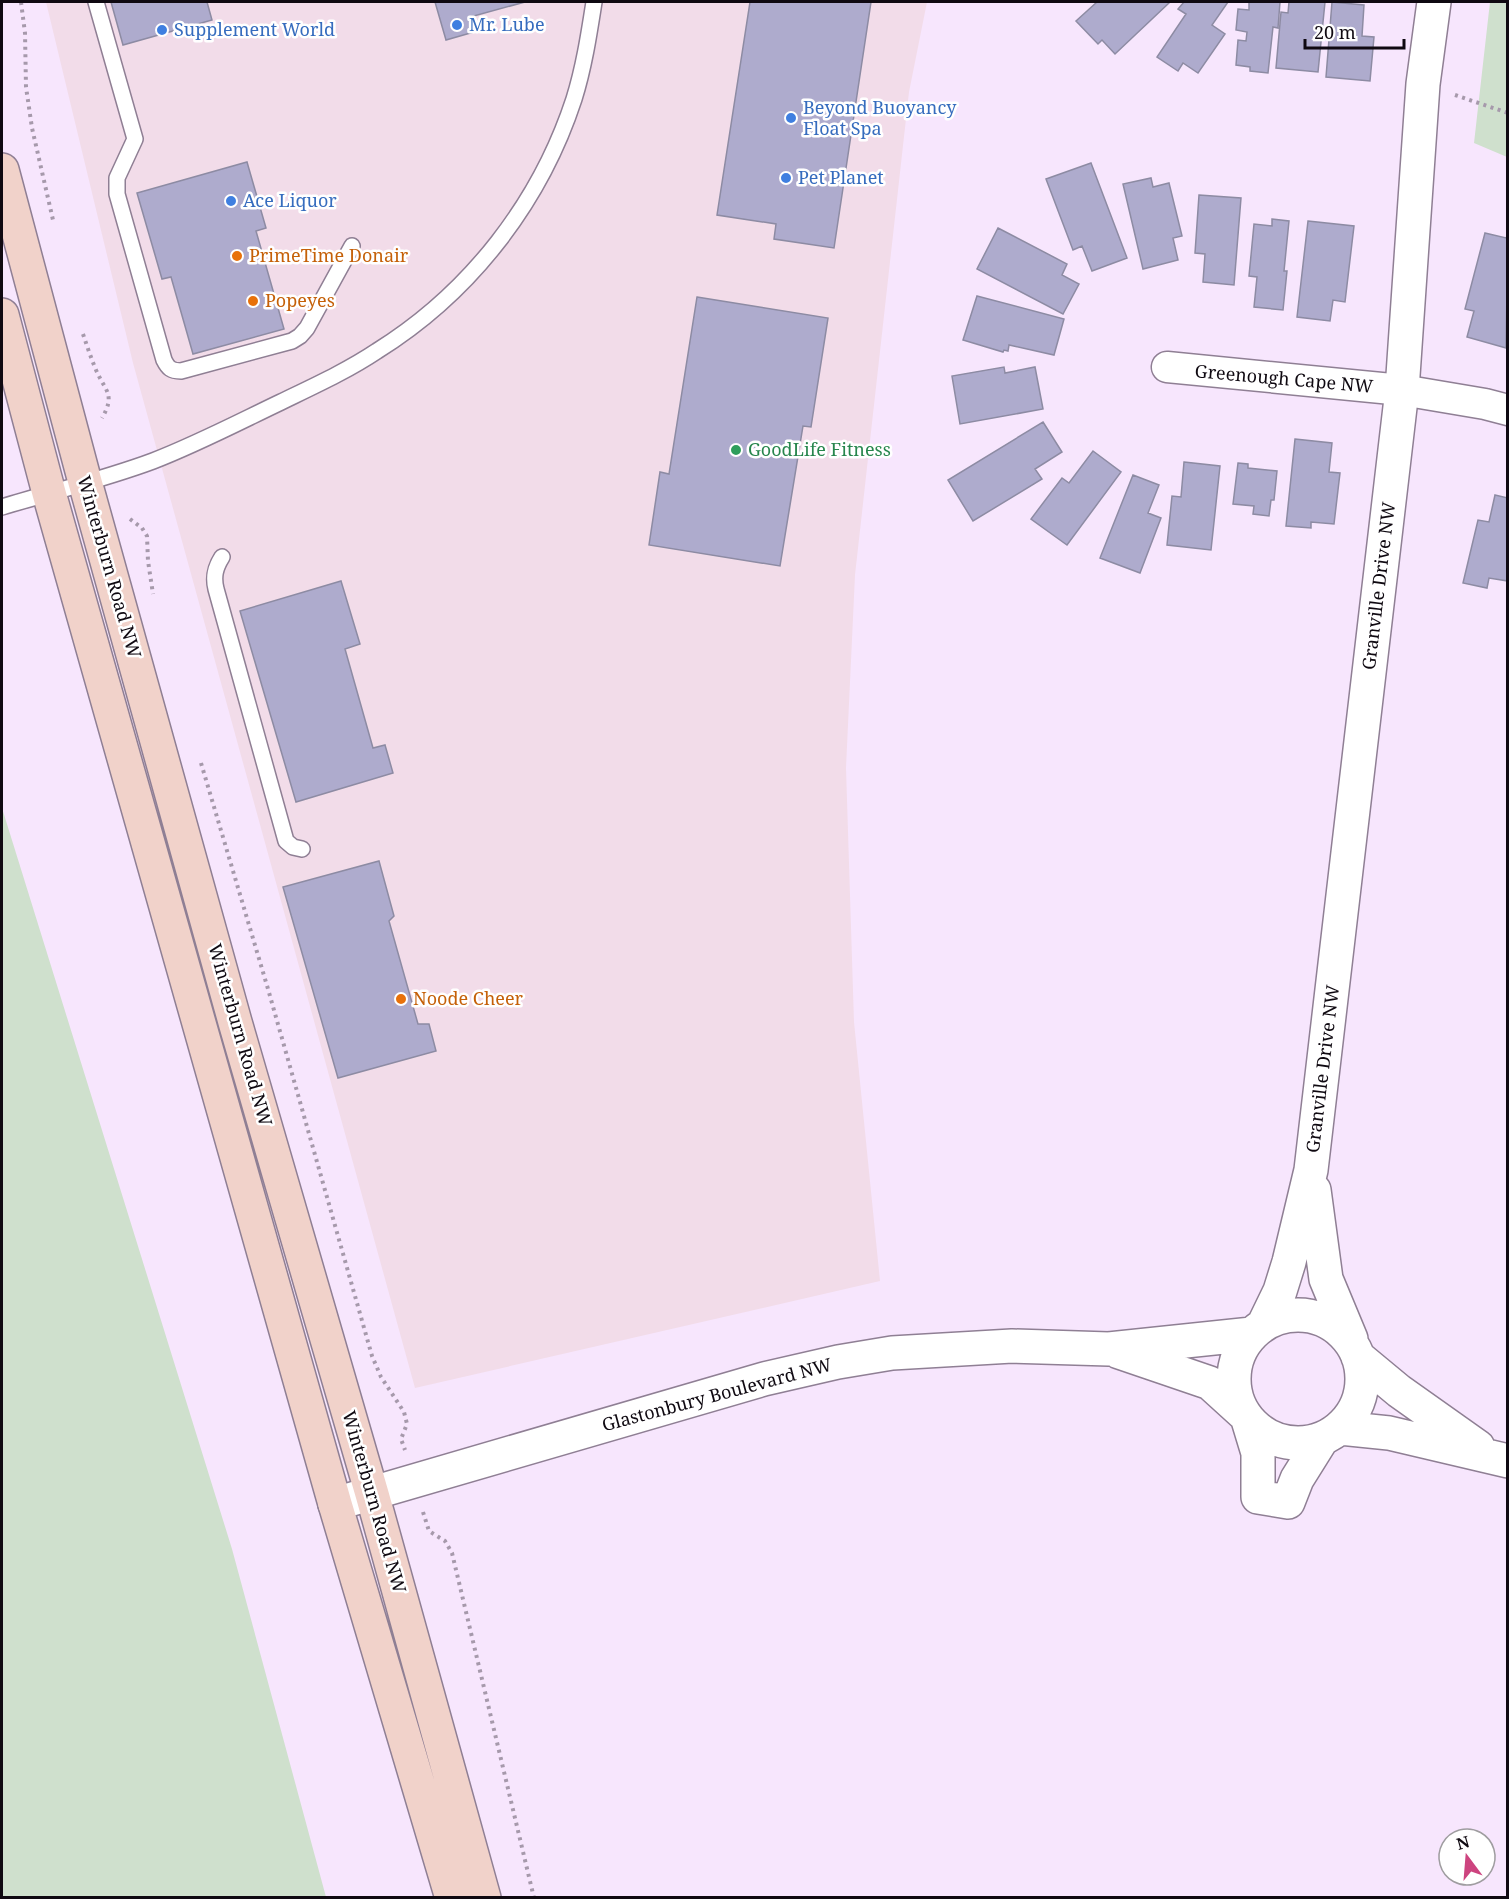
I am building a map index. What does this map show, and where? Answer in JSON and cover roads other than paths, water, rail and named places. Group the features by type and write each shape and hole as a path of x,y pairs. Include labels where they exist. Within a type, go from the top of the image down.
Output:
{"main road":[{"name":"Winterburn Road NW","path":"2,170 85,482 232,1010 372,1494 484,1898"},
{"name":"Winterburn Road NW","path":"2,315 49,493 335,1504 452,1898"}],"street":[{"name":"Granville Drive NW","path":"1258,1329 1280,1291 1311,1170 1402,390 1423,84 1434,2"},
{"name":"Greenough Cape NW","path":"1167,367 1402,390 1508,410"},
{"name":"Granville Drive NW","path":"1311,1170 1326,1279 1356,1352"},
{"name":"Glastonbury Boulevard NW","path":"335,1504 764,1379 837,1362 892,1353 978,1348 1108,1349 1258,1329 1273,1318 1292,1314 1311,1315 1328,1322 1343,1333 1356,1352 1399,1391 1500,1459"},
{"path":"1258,1329 1243,1343 1235,1362 1233,1382 1237,1402 1246,1417 1258,1453 1258,1497 1288,1502 1297,1479 1331,1433 1354,1411 1361,1391 1362,1369 1356,1352"},
{"name":"Glastonbury Boulevard NW","path":"1108,1349 1210,1383 1263,1433 1281,1441 1302,1443 1331,1433 1389,1433 1500,1459"}],"lane":[{"path":"96,2 135,139 117,178 117,194 168,368 181,371 300,336 307,328 352,246"},
{"path":"2,507 152,462 193,445 338,374 378,351 414,326 453,293 513,224 548,162 574,99 584,62 594,2"},
{"path":"222,557 216,566 214,579 219,601 286,841 293,847 302,849"}],"place":[{"name":"Mr. Lube","path":"457,25"},
{"name":"Supplement World","path":"162,30"},
{"name":"Beyond Buoyancy Float Spa","path":"791,118"},
{"name":"Pet Planet","path":"786,178"},
{"name":"Ace Liquor","path":"231,201"},
{"name":"PrimeTime Donair","path":"237,256"},
{"name":"Popeyes","path":"253,301"},
{"name":"GoodLife Fitness","path":"736,450"},
{"name":"Noode Cheer","path":"401,999"}]}
